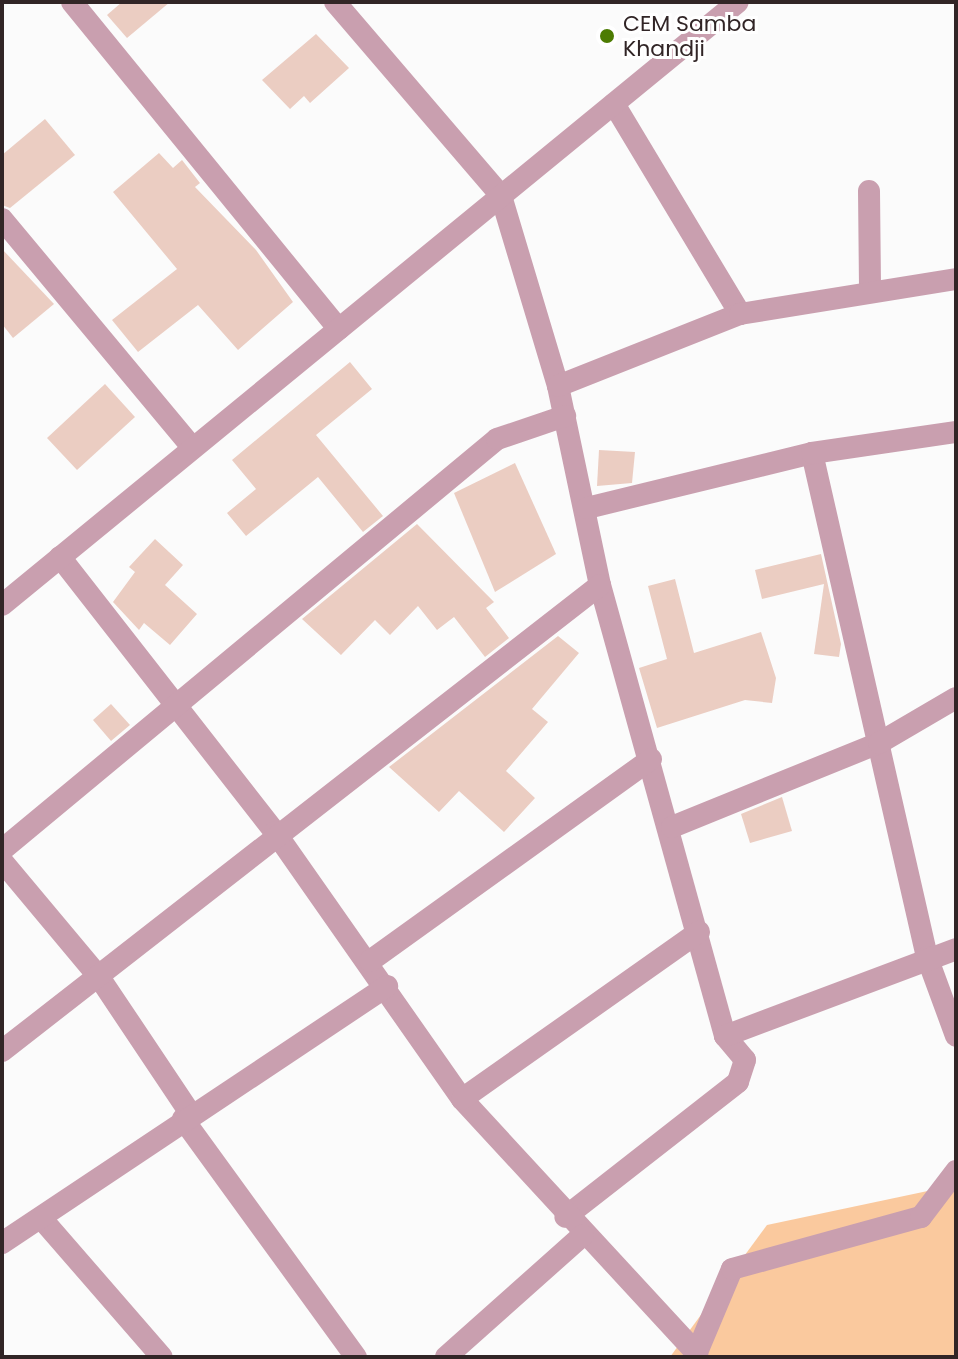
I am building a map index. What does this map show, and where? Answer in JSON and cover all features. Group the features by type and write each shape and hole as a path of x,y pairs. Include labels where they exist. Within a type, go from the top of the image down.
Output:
{"street":[{"path":"72,2 339,329"},
{"path":"335,2 501,196 558,386 587,508 600,585 672,827 725,1036 745,1060 738,1082 565,1217"},
{"path":"6,594 60,557 738,2"},
{"path":"614,104 740,314"},
{"path":"869,191 870,292"},
{"path":"2,219 193,448"},
{"path":"558,386 740,314 956,279"},
{"path":"356,1357 186,1116 99,977 3,851 173,706 497,439 565,416"},
{"path":"587,508 812,453 956,432"},
{"path":"812,453 927,957 956,1036"},
{"path":"60,557 173,706 275,832 370,961 462,1099 565,1217 696,1356 732,1269 921,1217 956,1171"},
{"path":"2,1051 99,977 275,832 600,585"},
{"path":"672,827 879,743 956,698"},
{"path":"370,961 651,759"},
{"path":"462,1099 699,932"},
{"path":"725,1036 927,957 956,949"},
{"path":"2,1243 186,1116 387,986"},
{"path":"41,1218 162,1357"},
{"path":"446,1357 583,1235"}],"shaded area":[{"path":"956,1185 956,1357 670,1357 767,1225"}],"building":[{"path":"122,2 170,2 127,38 107,15"},
{"path":"316,34 349,68 310,103 304,96 290,109 262,80"},
{"path":"45,119 75,155 10,208 2,205 2,155"},
{"path":"159,153 173,168 182,160 200,183 195,187 256,250 293,302 238,350 198,305 138,352 112,320 177,269 113,192"},
{"path":"2,249 54,304 13,338 2,324"},
{"path":"350,362 372,389 316,435 383,516 363,532 318,477 246,536 227,513 256,489 232,460"},
{"path":"105,384 135,417 77,470 47,438"},
{"path":"599,450 635,452 632,483 597,486"},
{"path":"515,463 556,554 495,592 454,493"},
{"path":"417,524 494,602 486,608 509,638 485,657 454,617 437,630 418,606 390,635 375,620 341,655 302,619"},
{"path":"155,539 183,565 165,585 197,614 170,645 144,623 139,630 113,602 135,572 129,567"},
{"path":"821,554 841,644 839,657 814,654 824,584 762,599 755,570"},
{"path":"675,579 694,653 761,632 776,678 772,703 745,700 657,728 639,668 667,659 648,586"},
{"path":"558,636 579,653 532,709 548,722 506,771 535,798 504,832 459,791 439,812 389,767"},
{"path":"111,704 130,725 111,741 93,720"},
{"path":"782,797 792,831 750,843 741,814"}],"place":[{"name":"CEM Samba Khandji","path":"607,36"}]}
